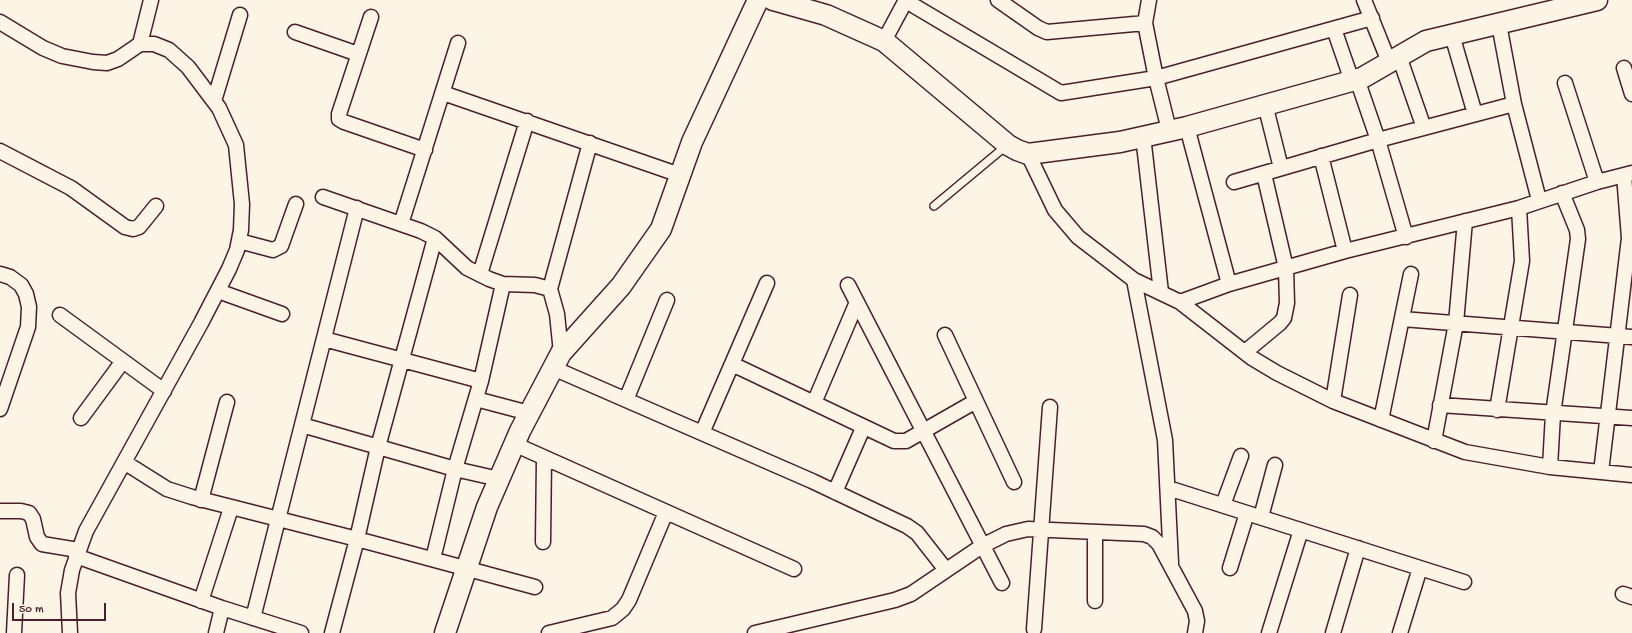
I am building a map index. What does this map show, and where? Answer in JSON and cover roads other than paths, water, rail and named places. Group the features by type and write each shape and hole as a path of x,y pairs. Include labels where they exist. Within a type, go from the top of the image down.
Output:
{"street":[{"path":"140,44 151,0"},
{"path":"444,633 487,507 514,444 557,360 621,286 661,229 680,175 703,119 758,0"},
{"path":"773,0 799,3 884,40 1008,144 1017,150 1028,154 1120,142 1178,128 1355,80 1426,41 1596,0"},
{"path":"884,40 906,0 1061,93 1156,78 1372,18"},
{"path":"998,0 1038,28 1047,32 1145,24"},
{"path":"1149,0 1145,24 1156,78 1178,128 1229,284"},
{"path":"1364,0 1394,59 1424,128"},
{"path":"214,101 240,14"},
{"path":"371,17 338,114 340,119 344,122 425,150"},
{"path":"0,22 43,48 62,56 93,62 107,63 118,59 140,44 154,44 169,50 188,67 220,108 236,145 242,204 238,241 229,269 164,391 97,508 77,553 68,592 70,633"},
{"path":"1499,24 1514,104 1539,200"},
{"path":"1334,29 1378,140 1406,237"},
{"path":"295,32 358,54"},
{"path":"1452,35 1475,114"},
{"path":"401,224 458,43"},
{"path":"1624,68 1632,94"},
{"path":"1566,83 1597,182"},
{"path":"443,93 680,175"},
{"path":"1265,104 1281,168"},
{"path":"1234,182 1320,156 1514,104"},
{"path":"480,274 527,121"},
{"path":"1143,136 1161,292"},
{"path":"557,360 557,314 550,289 590,144"},
{"path":"0,151 71,188 125,227 139,227 156,206"},
{"path":"1028,154 1055,210 1067,226 1134,280 1180,302 1265,366 1333,401 1465,452 1490,458 1550,467 1632,475"},
{"path":"1320,156 1345,251"},
{"path":"1245,352 1284,318 1287,303 1286,268 1264,174"},
{"path":"1180,302 1229,284 1345,251 1519,208 1539,200 1628,174 1629,238 1601,472"},
{"path":"1550,467 1553,414 1578,239 1577,230 1562,193"},
{"path":"324,197 401,224 435,238 467,268 503,284 546,286 550,289"},
{"path":"238,241 274,250 281,246 296,204"},
{"path":"260,624 278,520 356,208"},
{"path":"1497,410 1522,262 1519,208"},
{"path":"1434,441 1456,323 1465,221"},
{"path":"332,633 357,538 378,447 435,238"},
{"path":"0,274 10,277 21,284 26,294 29,307 28,327 0,409"},
{"path":"1381,420 1411,274"},
{"path":"1134,280 1150,373 1165,440 1171,566"},
{"path":"702,433 767,283"},
{"path":"433,559 455,469 481,381 503,284"},
{"path":"848,285 1002,583"},
{"path":"218,290 282,314"},
{"path":"1333,401 1350,295"},
{"path":"626,400 667,300"},
{"path":"814,403 857,302"},
{"path":"60,315 164,391"},
{"path":"1402,319 1511,326 1632,337"},
{"path":"945,335 1014,482"},
{"path":"324,339 402,358 481,381"},
{"path":"557,360 626,400 836,492 907,526 917,533 946,570"},
{"path":"81,418 123,361"},
{"path":"732,364 863,428 894,441 906,441 976,401"},
{"path":"476,399 529,414"},
{"path":"201,500 227,402"},
{"path":"1440,405 1553,414 1632,418"},
{"path":"1034,629 1050,407"},
{"path":"302,425 455,469 499,479"},
{"path":"836,492 863,428"},
{"path":"514,444 794,570"},
{"path":"1223,505 1241,456"},
{"path":"543,542 544,458"},
{"path":"124,462 167,489 201,500 278,520 357,538 535,587"},
{"path":"1261,517 1275,465"},
{"path":"1168,488 1464,582"},
{"path":"201,601 231,508"},
{"path":"0,511 29,514 33,519 37,537 42,544 77,553 260,624 301,633"},
{"path":"549,633 612,618 622,609 629,600 666,512"},
{"path":"1230,568 1247,513"},
{"path":"755,633 895,600 911,594 982,546 1018,530 1041,529 1144,534 1152,537 1159,544 1196,612 1197,621 1195,633"},
{"path":"1269,633 1301,530"},
{"path":"1095,532 1095,602"},
{"path":"1333,633 1358,548"},
{"path":"1400,633 1420,568"},
{"path":"14,633 17,576"},
{"path":"216,633 222,608"}],"lane":[{"path":"934,206 1008,144"}]}
